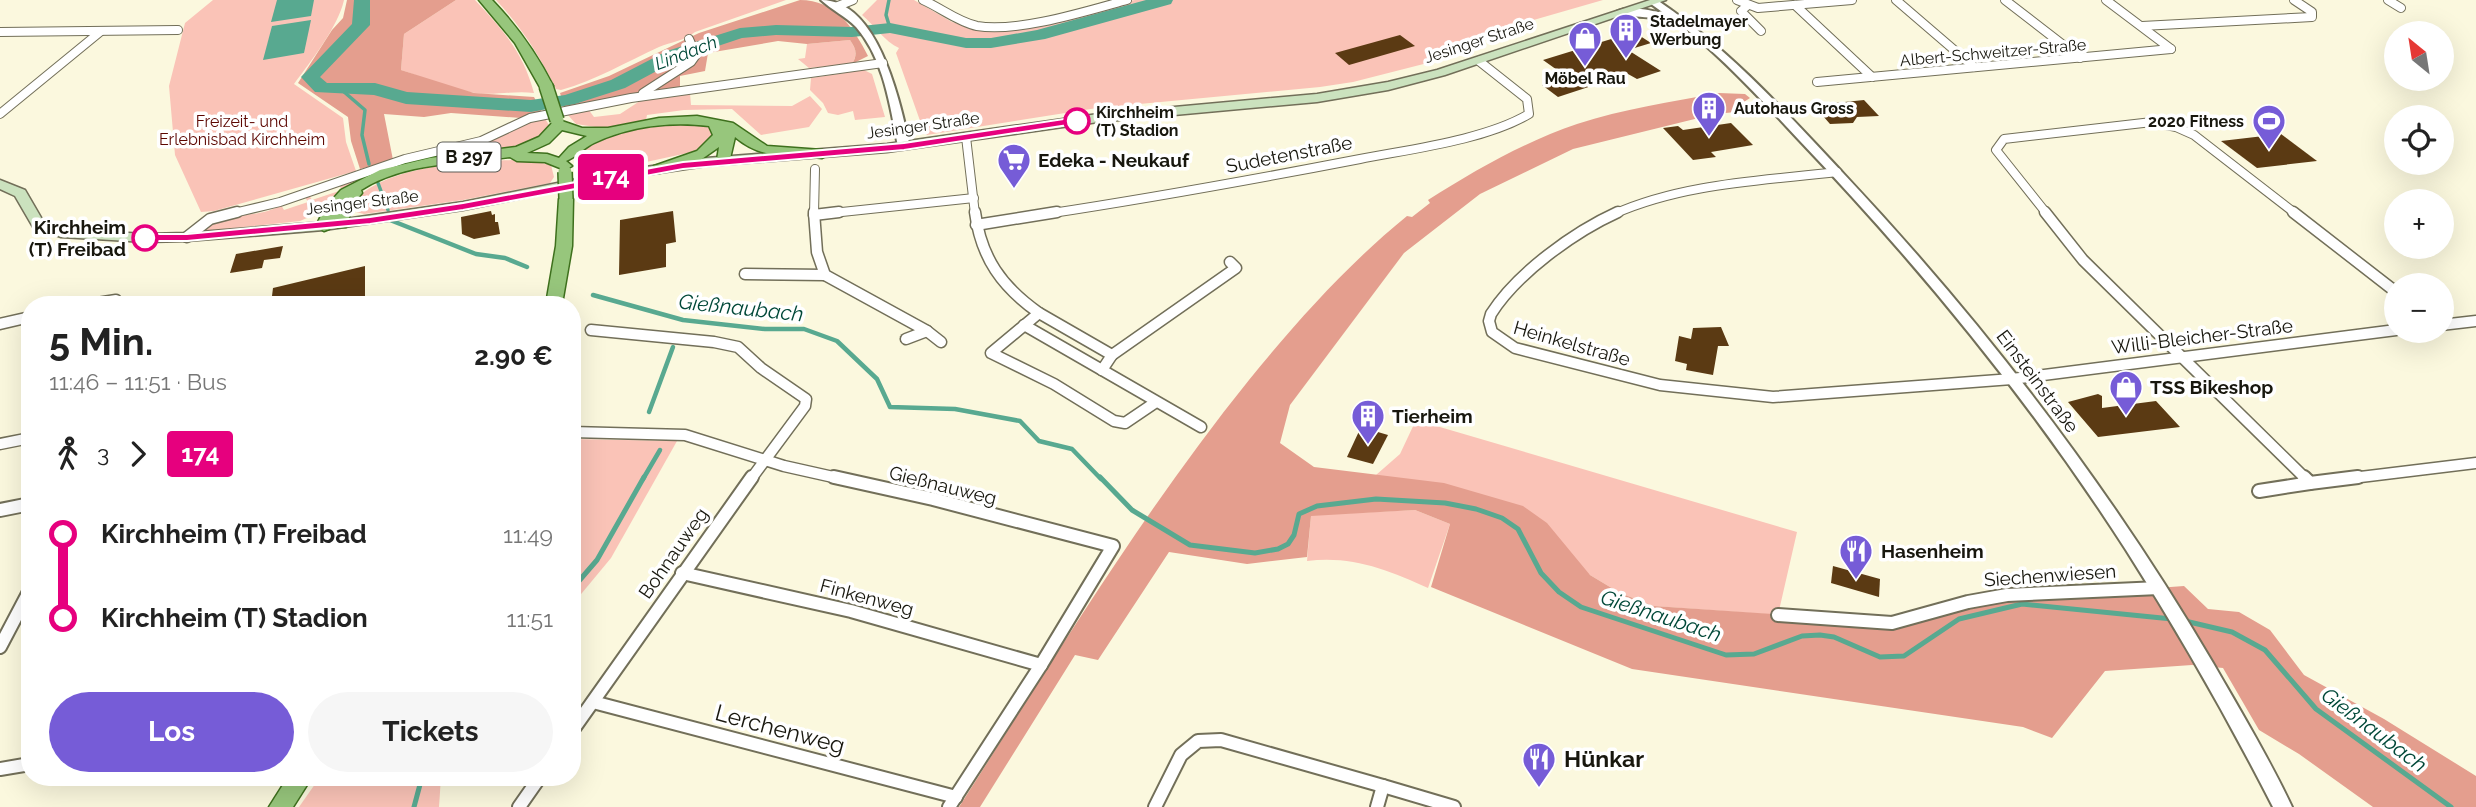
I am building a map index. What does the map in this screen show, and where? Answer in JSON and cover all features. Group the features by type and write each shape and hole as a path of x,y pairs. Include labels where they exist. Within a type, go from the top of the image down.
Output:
{"main road":[{"path":"485,0 516,36 546,86 558,122 565,165 566,199 564,246 555,296"},
{"name":"Jesinger Straße","path":"0,184 20,192 38,225 46,229 83,235 187,237 324,226 463,206 659,169 729,160 904,146 1098,118 1317,98 1388,86 1479,61 1657,1"},
{"path":"558,122 580,132 616,130 664,122 719,125 754,146 766,150 822,154"},
{"name":"B 297","path":"324,226 327,213 334,203 351,189 371,179 427,163 524,149 547,139 558,122"},
{"path":"719,125 737,141 729,160"},
{"path":"659,169 690,159 714,145 720,135 719,125"},
{"path":"565,165 585,142 616,130"},
{"name":"B 297","path":"341,224 345,203 352,195 374,182 405,172 448,163 516,157 547,158 565,165"},
{"path":"280,807 295,786"}],"street":[{"path":"826,0 856,20 871,38 883,63 904,146"},
{"path":"838,6 853,0"},
{"path":"923,0 953,17 988,27 1012,25 1127,0"},
{"path":"1737,0 1746,6 1852,0"},
{"path":"1896,0 1974,67"},
{"path":"2005,0 2080,58"},
{"path":"2106,0 2142,26 2312,17 2312,12 2294,0"},
{"path":"2388,0 2401,8"},
{"name":"Einsteinstraße","path":"1657,1 1693,30 1837,172 1937,285 2012,379 2125,534 2164,594 2206,664 2283,807"},
{"path":"1795,5 1871,77"},
{"path":"1746,6 1741,11 1760,31"},
{"name":"Einsteinstraße","path":"1621,12 1671,18 1693,30"},
{"name":"Albert-Schweitzer-Straße","path":"1817,82 2171,49 2142,26"},
{"path":"0,32 177,30"},
{"path":"0,114 100,32"},
{"path":"631,98 667,79 691,62 696,55 689,40"},
{"name":"Sudetenstraße","path":"976,225 1181,193 1471,136 1521,121 1529,114 1527,99 1479,61"},
{"path":"631,98 883,63"},
{"name":"Jesinger Straße","path":"187,237 210,219 280,202 405,159 481,141 506,131 519,121 631,98"},
{"path":"2310,483 2083,260 1996,150 2004,139 2152,122 2176,127 2194,135 2384,283"},
{"path":"966,137 976,225 980,244 990,267 1008,290 1039,313 1112,355"},
{"path":"815,169 814,215 819,265 825,275"},
{"name":"Heinkelstraße","path":"1837,172 1676,194 1625,210 1567,241 1532,268 1491,310 1487,322 1489,330 1500,341 1515,348 1550,358 1660,385 1724,393 1773,397 1819,396 2012,379"},
{"path":"814,215 974,198"},
{"path":"1102,370 1112,355 1237,268 1230,261"},
{"path":"745,274 825,275 927,331 941,342"},
{"path":"1039,313 991,353 1054,384 1114,421 1125,423 1156,402"},
{"path":"0,324 21,319"},
{"path":"2454,324 2476,321"},
{"path":"1024,325 1201,427"},
{"name":"Bohnauweg","path":"581,719 682,573 799,415 806,399 761,368 737,347 714,342 591,330"},
{"path":"906,339 927,331"},
{"name":"Willi-Bleicher-Straße","path":"2012,379 2384,331"},
{"name":"Gießnauweg","path":"581,432 685,435 764,460 1113,546 1041,666"},
{"path":"0,444 21,440"},
{"path":"2259,491 2476,463"},
{"path":"0,510 21,506"},
{"name":"Finkenweg","path":"682,573 851,611 1041,666"},
{"name":"Siechenwiesen","path":"1778,615 1892,622 2007,595 2164,594"},
{"path":"0,647 21,607"},
{"path":"953,802 1041,666"},
{"name":"Lerchenweg","path":"593,702 953,802"},
{"path":"1155,807 1181,755 1198,741 1221,740 1454,807"},
{"path":"0,769 21,766"},
{"path":"519,807 534,786"},
{"path":"1377,807 1383,786"}],"green space":[{"name":"Freizeit- und Erlebnisbad Kirchheim","path":"213,0 344,0 330,32 294,84 343,118 346,142 356,171 214,211 201,212 175,155 169,86 185,23"},
{"path":"456,0 475,0 495,22 518,54 534,93 475,93 401,70 404,34"},
{"path":"496,0 786,0 695,32 599,76 561,90 556,89 529,42"},
{"path":"877,0 914,0 952,22 983,31 1135,0 1603,0 1447,45 1451,57 1353,82 1097,108 927,135 896,53 899,48 884,38 862,15"},
{"path":"850,40 856,52 852,64 809,68 798,59 805,58 807,44"},
{"path":"864,70 872,74 885,117 855,120 853,111 838,115 828,113 823,103 810,90 811,78"},
{"path":"690,93 691,105 792,106 810,96 822,109 809,127 761,135 732,109 684,110 647,115 646,120 602,128 576,124 567,114 588,109 594,117 620,114 643,99"},
{"path":"544,117 549,125 544,135 528,145 399,167 335,196 321,212 300,221 207,231 203,228 221,220 263,212 281,205 284,210 308,202 305,197 309,195 312,200 342,190 339,185 409,160 492,140 513,127"},
{"path":"690,124 711,128 715,137 697,151 586,175 575,165 578,153 588,144 604,137 622,132"},
{"path":"529,160 551,165 554,177 550,183 463,200 364,214 352,211 350,206 364,192 407,173 459,163"},
{"path":"1416,420 1797,532 1778,615 1654,606 1620,593 1590,575 1376,475 1400,454"},
{"path":"581,439 677,441 611,558 581,594"},
{"path":"1415,510 1450,524 1428,588 1399,575 1354,562 1307,561 1311,515"},
{"path":"314,786 440,786 439,807 299,807"}],"shaded area":[{"path":"347,0 456,0 404,34 401,70 474,93 534,97 542,112 521,118 451,113 424,117 384,114 393,160 360,169 351,141 348,117 298,83 332,30 343,18"},
{"path":"800,0 812,1 833,10 850,26 868,56 852,64 856,52 850,40 807,44 778,41 708,53 705,71 680,76 680,89 565,109 560,93 609,76 699,33"},
{"path":"1719,93 1745,94 1750,98 1736,107 1736,112 1715,114 1573,149 1480,194 1404,253 1290,405 1280,443 1314,467 1444,483 1523,506 1547,523 1590,575 1620,593 1654,606 1892,622 1968,602 2184,586 2208,609 2239,612 2270,630 2304,675 2384,719 2476,776 2476,807 2373,807 2299,754 2259,730 2223,668 2192,665 2105,671 2052,738 2023,727 1632,669 1431,587 1450,524 1415,510 1311,516 1307,557 1247,564 1169,552 1098,660 1075,655 980,807 959,807 1098,589 1209,431 1267,358 1364,254 1407,216 1412,217 1430,203 1428,200 1538,139 1612,114"}],"water":[{"path":"277,0 314,0 311,16 271,22"},
{"path":"311,20 304,53 263,60 272,26"}],"building":[{"path":"1634,32 1651,43 1628,50 1661,71 1637,79 1628,74 1558,97 1542,85 1567,77 1543,60"},
{"path":"1400,35 1415,46 1349,65 1335,53"},
{"path":"1864,100 1879,116 1857,117 1853,123 1830,124 1816,108 1838,106 1835,103"},
{"name":"Autohaus Gross","path":"1731,123 1753,145 1711,152 1716,157 1693,160 1663,128 1678,126 1683,130"},
{"name":"2020 Fitness","path":"2281,134 2317,161 2257,168 2221,141"},
{"path":"491,211 492,215 495,214 500,234 474,239 462,234 461,217"},
{"path":"673,211 676,242 666,244 666,267 619,275 620,220"},
{"path":"283,246 280,258 264,260 262,268 230,273 236,254"},
{"path":"365,266 365,296 272,296 273,288"},
{"path":"1721,327 1729,346 1718,346 1713,375 1686,370 1687,364 1675,361 1679,336 1691,339 1693,328"},
{"name":"TSS Bikeshop","path":"2098,394 2102,396 2102,408 2156,401 2180,427 2098,437 2068,402"},
{"name":"Tierheim","path":"1361,427 1388,435 1373,464 1347,457"},
{"name":"Hasenheim","path":"1833,566 1880,579 1879,597 1831,583"}],"waterway":[{"name":"Lindach","path":"362,0 361,25 310,77 322,88 375,89 406,98 531,106 568,100 618,84 673,55 740,33 776,30 852,32 890,28 966,43 991,43 1039,35 1165,0"},
{"path":"889,0 886,15 890,28"},
{"name":"Gießnaubach","path":"343,91 365,110 362,135 369,164"},
{"name":"Gießnaubach","path":"378,183 388,210"},
{"name":"Gießnaubach","path":"390,220 476,254 505,258 527,267"},
{"name":"Gießnaubach","path":"593,295 683,320 765,329 804,329 837,341 877,379 890,407 955,409 1020,421 1039,441 1072,449 1101,479"},
{"path":"649,412 673,347"},
{"path":"643,479 660,450"},
{"path":"581,579 597,560 644,477"},
{"name":"Gießnaubach","path":"1100,477 1132,510 1190,545 1255,553 1278,549 1288,544 1294,535 1299,514 1317,506 1376,499 1445,503 1476,509 1502,518 1518,529 1541,573 1559,592 1581,607 1726,655 1754,654 1802,636 1820,635 1834,637 1880,657 1904,656 1959,619 2022,604 2172,619"},
{"name":"Gießnaubach","path":"2185,621 2232,632 2265,650 2316,709 2451,807"},
{"path":"414,807 420,786"}],"bus line":[{"name":"174","path":"145,238 324,226 463,206 683,165 904,146 1077,121"}],"place":[{"name":"Stadelmayer Werbung","path":"1626,60"},
{"name":"Möbel Rau","path":"1585,68"},
{"name":"Kirchheim (T) Stadion","path":"1077,121"},
{"name":"Autohaus Gross","path":"1709,138"},
{"name":"2020 Fitness","path":"2269,151"},
{"name":"Edeka - Neukauf","path":"1014,190"},
{"name":"Kirchheim (T) Freibad","path":"145,238"},
{"name":"TSS Bikeshop","path":"2126,417"},
{"name":"Tierheim","path":"1368,446"},
{"name":"Hasenheim","path":"1856,581"},
{"name":"Hünkar","path":"1539,789"}]}
